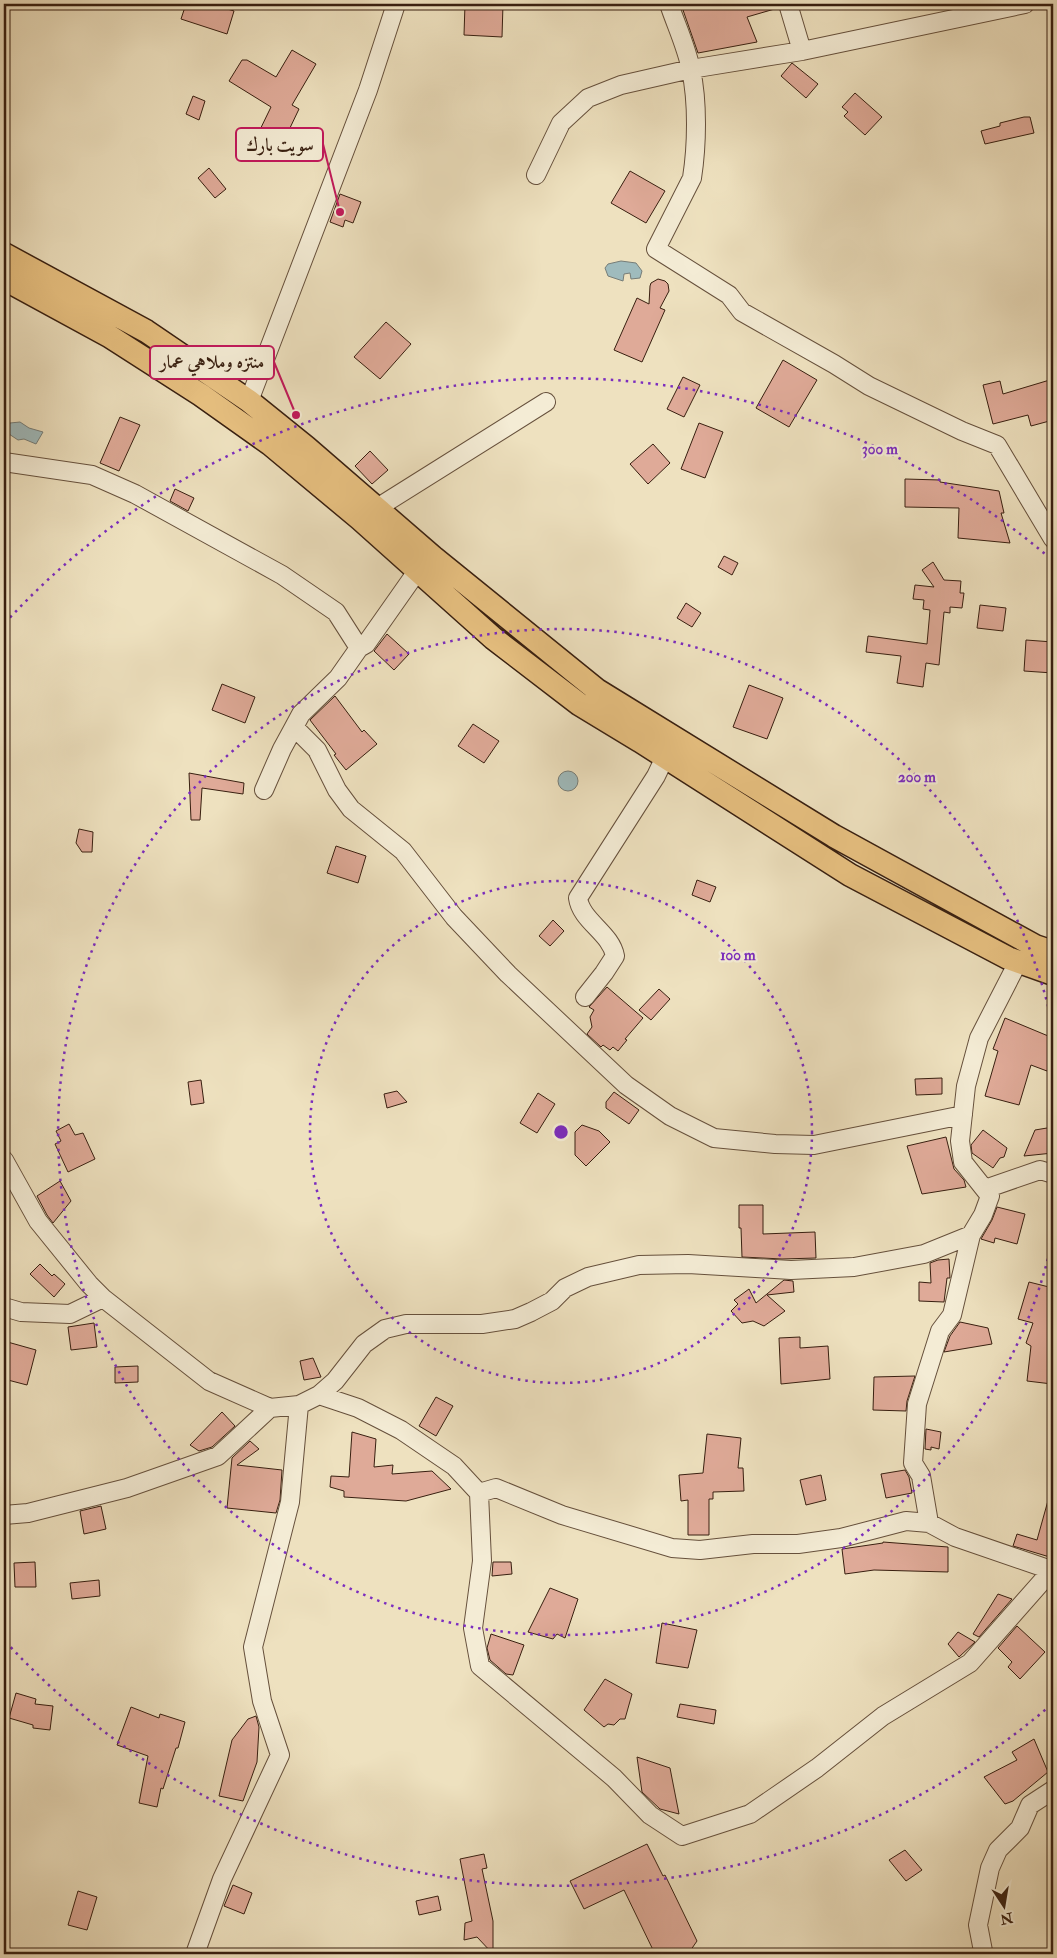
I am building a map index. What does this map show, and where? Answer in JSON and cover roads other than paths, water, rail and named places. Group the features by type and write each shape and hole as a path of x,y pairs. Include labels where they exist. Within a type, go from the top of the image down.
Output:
{"main road":[{"path":"4,254 146,331 249,401 306,446 433,557 598,690 834,836 1034,946 1053,952"},
{"path":"4,279 109,336 201,395 270,444 418,570 494,638 579,704 850,875 1008,958 1053,974"}],"street":[{"path":"249,401 368,90 396,4"},
{"path":"669,4 691,70 695,108 694,166 692,178 656,249 729,296 742,312 869,386 962,431 997,445 1053,540"},
{"path":"788,4 802,51"},
{"path":"536,175 561,123 588,98 621,85 691,70 802,51 1025,4"},
{"path":"377,508 546,402"},
{"path":"4,462 92,475 135,494 282,575 328,606 336,612 359,648"},
{"path":"264,790 282,749 301,714 338,678 359,648 366,644 418,570"},
{"path":"294,727 317,750 337,790 351,808 402,851 444,905 508,974 626,1086 670,1116 714,1138 775,1144 814,1145 963,1115"},
{"path":"585,997 615,956 614,947 578,904 578,898 656,776 665,757"},
{"path":"929,1523 922,1476 913,1463 917,1404 940,1331 952,1315 971,1234 983,1215 990,1196 963,1162 960,1142 966,1086 979,1038 1018,962"},
{"path":"4,1160 8,1179 38,1221 89,1284 103,1298 208,1381 270,1408 299,1405 320,1395 335,1381 364,1344 385,1329 406,1324 482,1324 515,1319 552,1300 565,1288 588,1277 613,1270 639,1265 688,1264 791,1270 854,1267 924,1254 971,1234"},
{"path":"985,1189 1040,1170 1053,1174"},
{"path":"4,1307 21,1312 70,1314 103,1298"},
{"path":"320,1395 358,1408 402,1430 454,1466 479,1493 482,1561 473,1628 480,1666 614,1778 650,1814 682,1836 750,1814 818,1768 883,1716 970,1663 1041,1584 1052,1569 955,1537 929,1523 906,1521 841,1538 798,1544 752,1544 691,1550 672,1548 562,1515 496,1488 479,1493"},
{"path":"195,1954 222,1879 280,1755 262,1701 253,1647 290,1502 299,1405"},
{"path":"4,1515 28,1513 127,1488 218,1456 270,1408"},
{"path":"983,1951 978,1925 990,1868 998,1850 1020,1828 1030,1805 1053,1790"}],"water":[{"path":"621,261 636,263 642,271 640,278 631,279 630,273 624,274 623,281 608,276 605,268 608,264"},
{"path":"20,422 29,428 43,432 36,444 24,439 18,440 9,434 7,428 10,423"},
{"path":"568,771 575,774 578,781 575,788 568,791 561,788 558,781 561,774"}],"place":[{"name":"سويت بارك","path":"340,212"},
{"name":"منتزه وملاهي عمار","path":"296,415"}]}
